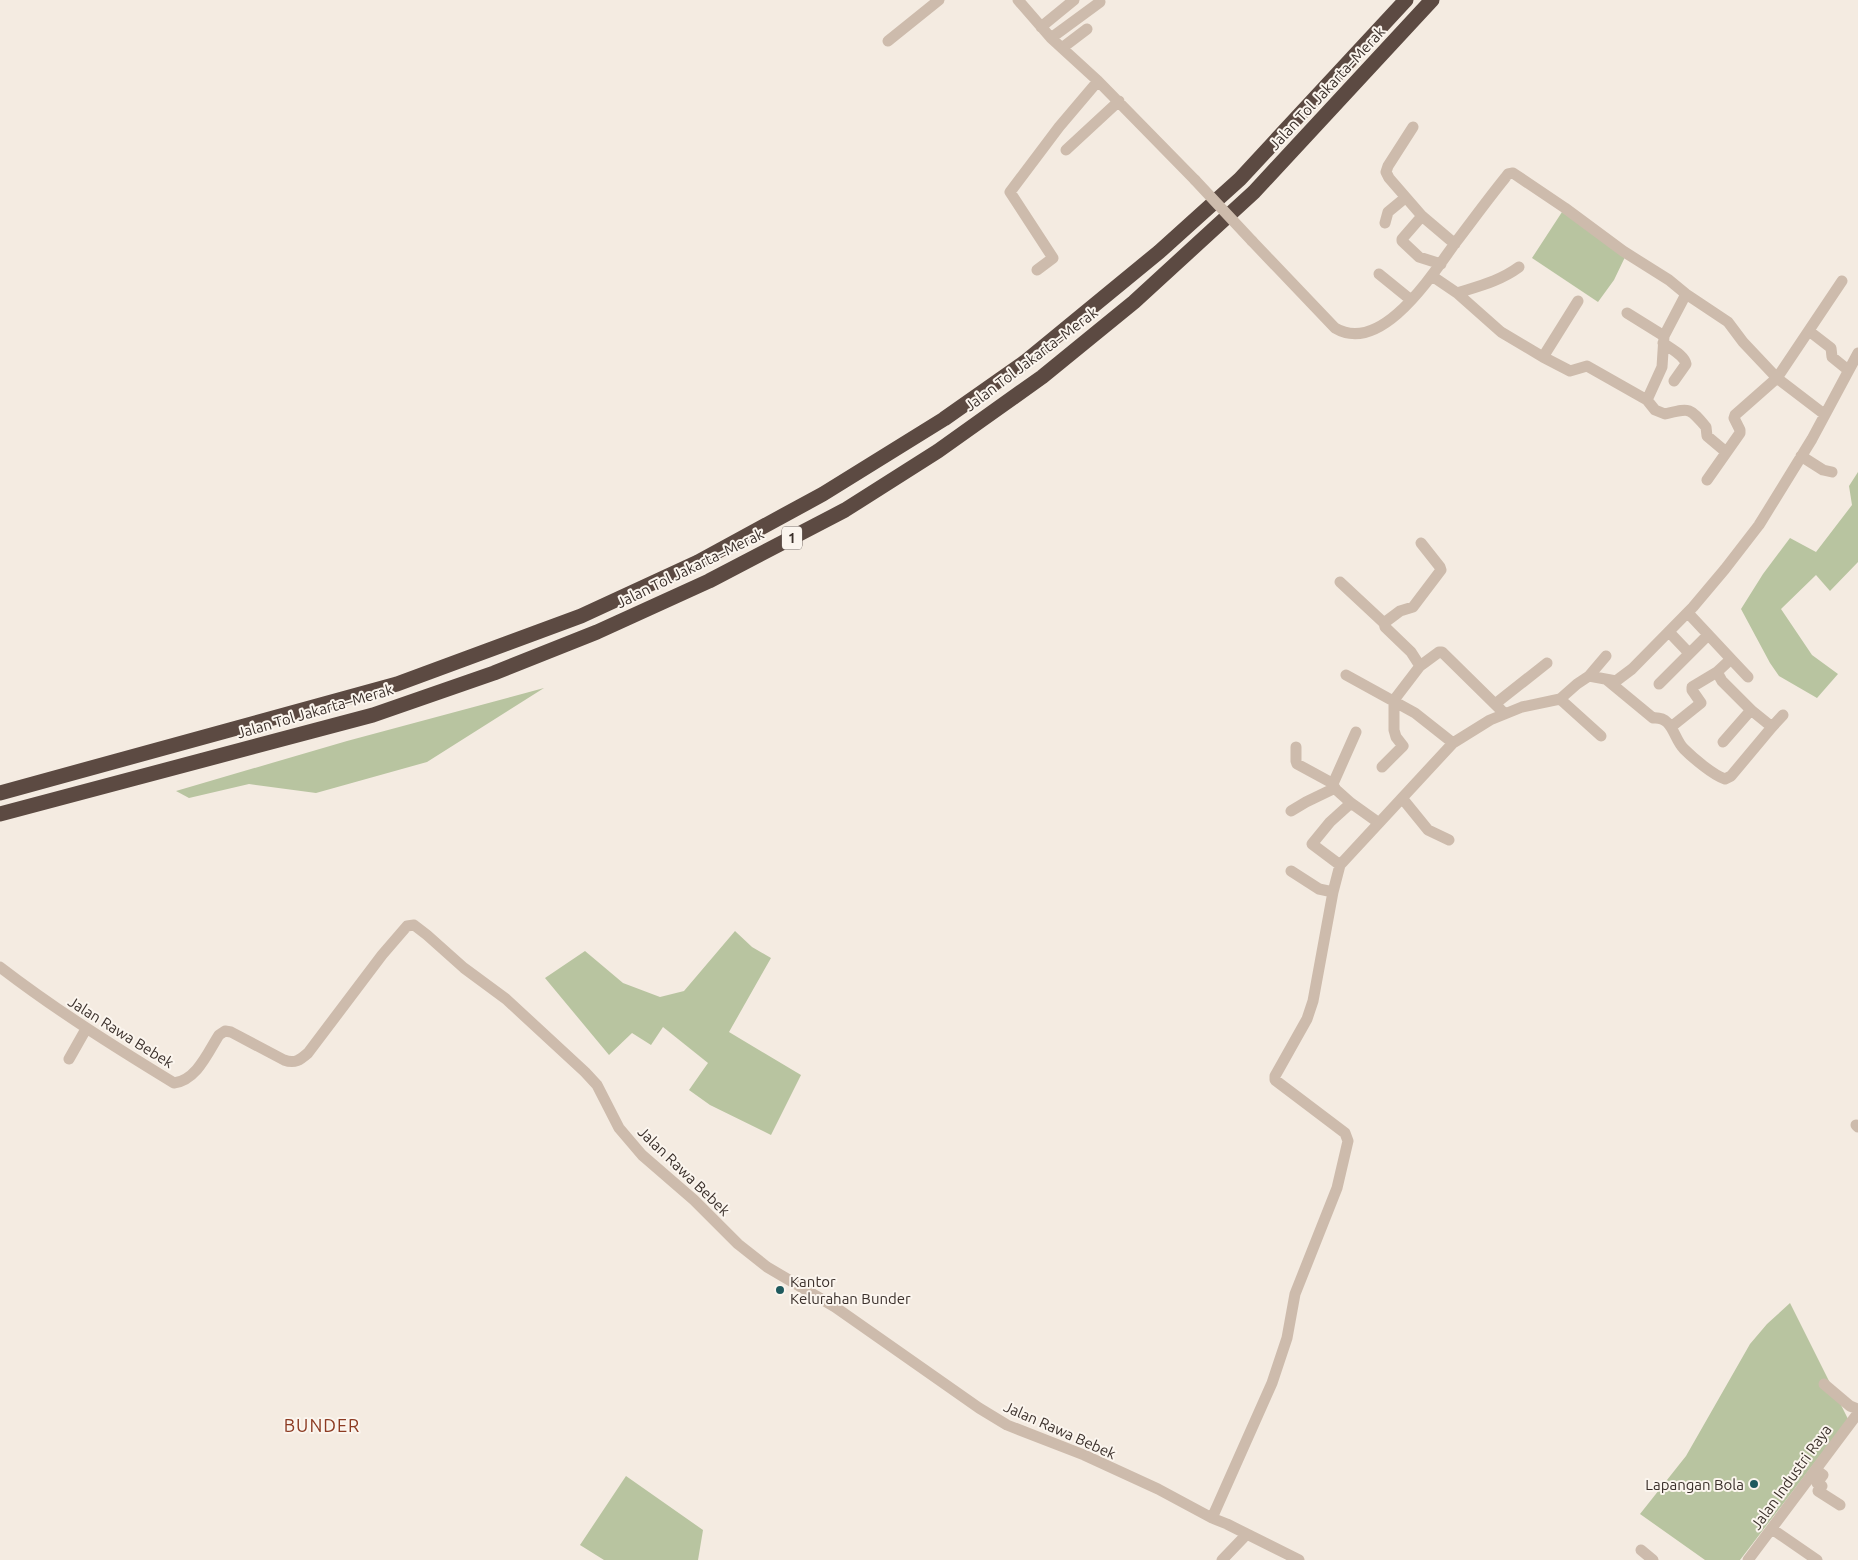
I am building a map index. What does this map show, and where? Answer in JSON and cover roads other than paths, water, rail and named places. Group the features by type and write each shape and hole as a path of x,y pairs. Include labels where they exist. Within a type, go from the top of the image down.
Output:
{"highway":[{"name":"Jalan Tol Jakarta–Merak","path":"0,794 397,684 581,616 698,562 823,494 944,419 1025,362 1159,252 1240,179 1406,0"},
{"name":"Jalan Tol Jakarta–Merak","path":"0,814 373,714 494,673 598,632 709,581 845,510 938,451 1042,377 1134,302 1254,192 1432,0"}],"street":[{"path":"888,41 939,0"},
{"path":"1018,0 1040,27 1098,80 1335,328 1342,332 1349,335 1359,334 1390,321 1432,276 1504,178 1508,174 1513,173 1728,322 1777,378 1824,414"},
{"path":"1040,27 1074,0"},
{"path":"1051,38 1100,2"},
{"path":"1062,48 1087,29"},
{"path":"1037,270 1053,258 1010,192 1059,127 1098,80"},
{"path":"1066,150 1118,101"},
{"path":"1414,128 1386,169 1389,178 1422,216 1455,244"},
{"path":"1385,223 1388,212 1405,198"},
{"path":"1422,216 1402,239 1402,242 1419,257 1441,264"},
{"path":"1457,293 1492,282 1519,267"},
{"path":"1379,274 1411,300"},
{"path":"1432,276 1457,293 1501,332 1543,357 1570,371 1587,366 1647,400 1655,410 1665,414 1684,409 1690,410 1706,427 1707,436 1726,452"},
{"path":"1707,480 1740,431 1734,418 1735,415 1777,378 1842,281"},
{"path":"1647,400 1662,367 1664,340 1686,294"},
{"path":"1543,357 1578,301"},
{"path":"1627,313 1664,340 1686,362 1674,381"},
{"path":"1809,331 1831,348 1832,357 1848,370"},
{"path":"1590,676 1617,680 1625,675 1688,613 1725,569 1759,525 1801,456 1858,353"},
{"path":"1801,456 1817,467 1832,472"},
{"path":"1384,623 1400,611 1413,607 1441,570 1421,543"},
{"path":"1340,582 1384,623 1391,634 1412,652 1420,666"},
{"path":"1688,613 1748,677"},
{"path":"1669,632 1689,653"},
{"path":"1659,684 1708,635"},
{"path":"1382,767 1402,746 1394,730 1394,700 1420,666 1439,652 1442,652 1505,714"},
{"path":"1212,1518 1272,1383 1287,1338 1295,1294 1337,1188 1348,1140 1345,1132 1275,1080 1307,1019 1313,1001 1333,892 1340,866 1453,743 1479,726 1522,707 1560,700 1577,684 1590,676 1606,656"},
{"path":"1671,727 1701,703 1692,687 1717,672 1731,659"},
{"path":"1495,704 1547,663"},
{"path":"1717,672 1722,680 1751,710 1772,727"},
{"path":"1346,675 1415,713 1453,743"},
{"path":"1607,680 1653,718 1662,719 1671,727 1678,743 1684,750 1725,779 1731,776 1783,714"},
{"path":"1560,700 1601,736"},
{"path":"1723,742 1751,710"},
{"path":"1291,811 1334,786 1356,732"},
{"path":"1296,747 1297,764 1334,786 1350,803 1379,822"},
{"path":"1402,798 1428,830 1449,840"},
{"path":"1340,866 1312,844 1330,822 1350,803"},
{"path":"1291,871 1319,889 1333,892"},
{"name":"Jalan Rawa Bebek","path":"0,967 41,999 174,1083 183,1082 190,1077 219,1035 225,1031 232,1032 292,1063 300,1060 308,1053 382,955 407,926 414,925 464,968 506,999 586,1072 597,1085 620,1128 642,1154 694,1200 752,1256 835,1307 971,1403 1007,1425 1084,1455 1158,1489 1212,1518 1299,1560"},
{"path":"70,1059 86,1029"},
{"path":"1824,1384 1850,1406 1858,1409"},
{"name":"Jalan Industri Raya","path":"1748,1560 1858,1413"},
{"path":"1816,1470 1823,1475 1817,1483 1822,1486 1818,1491 1840,1505"},
{"path":"1772,1528 1817,1560"},
{"path":"1222,1560 1247,1534"},
{"path":"1641,1550 1653,1560"}],"place":[{"name":"Kantor Kelurahan Bunder","path":"780,1290"},
{"name":"Lapangan Bola","path":"1754,1484"}],"district":[{"name":"BUNDER","path":"322,1425"}]}
